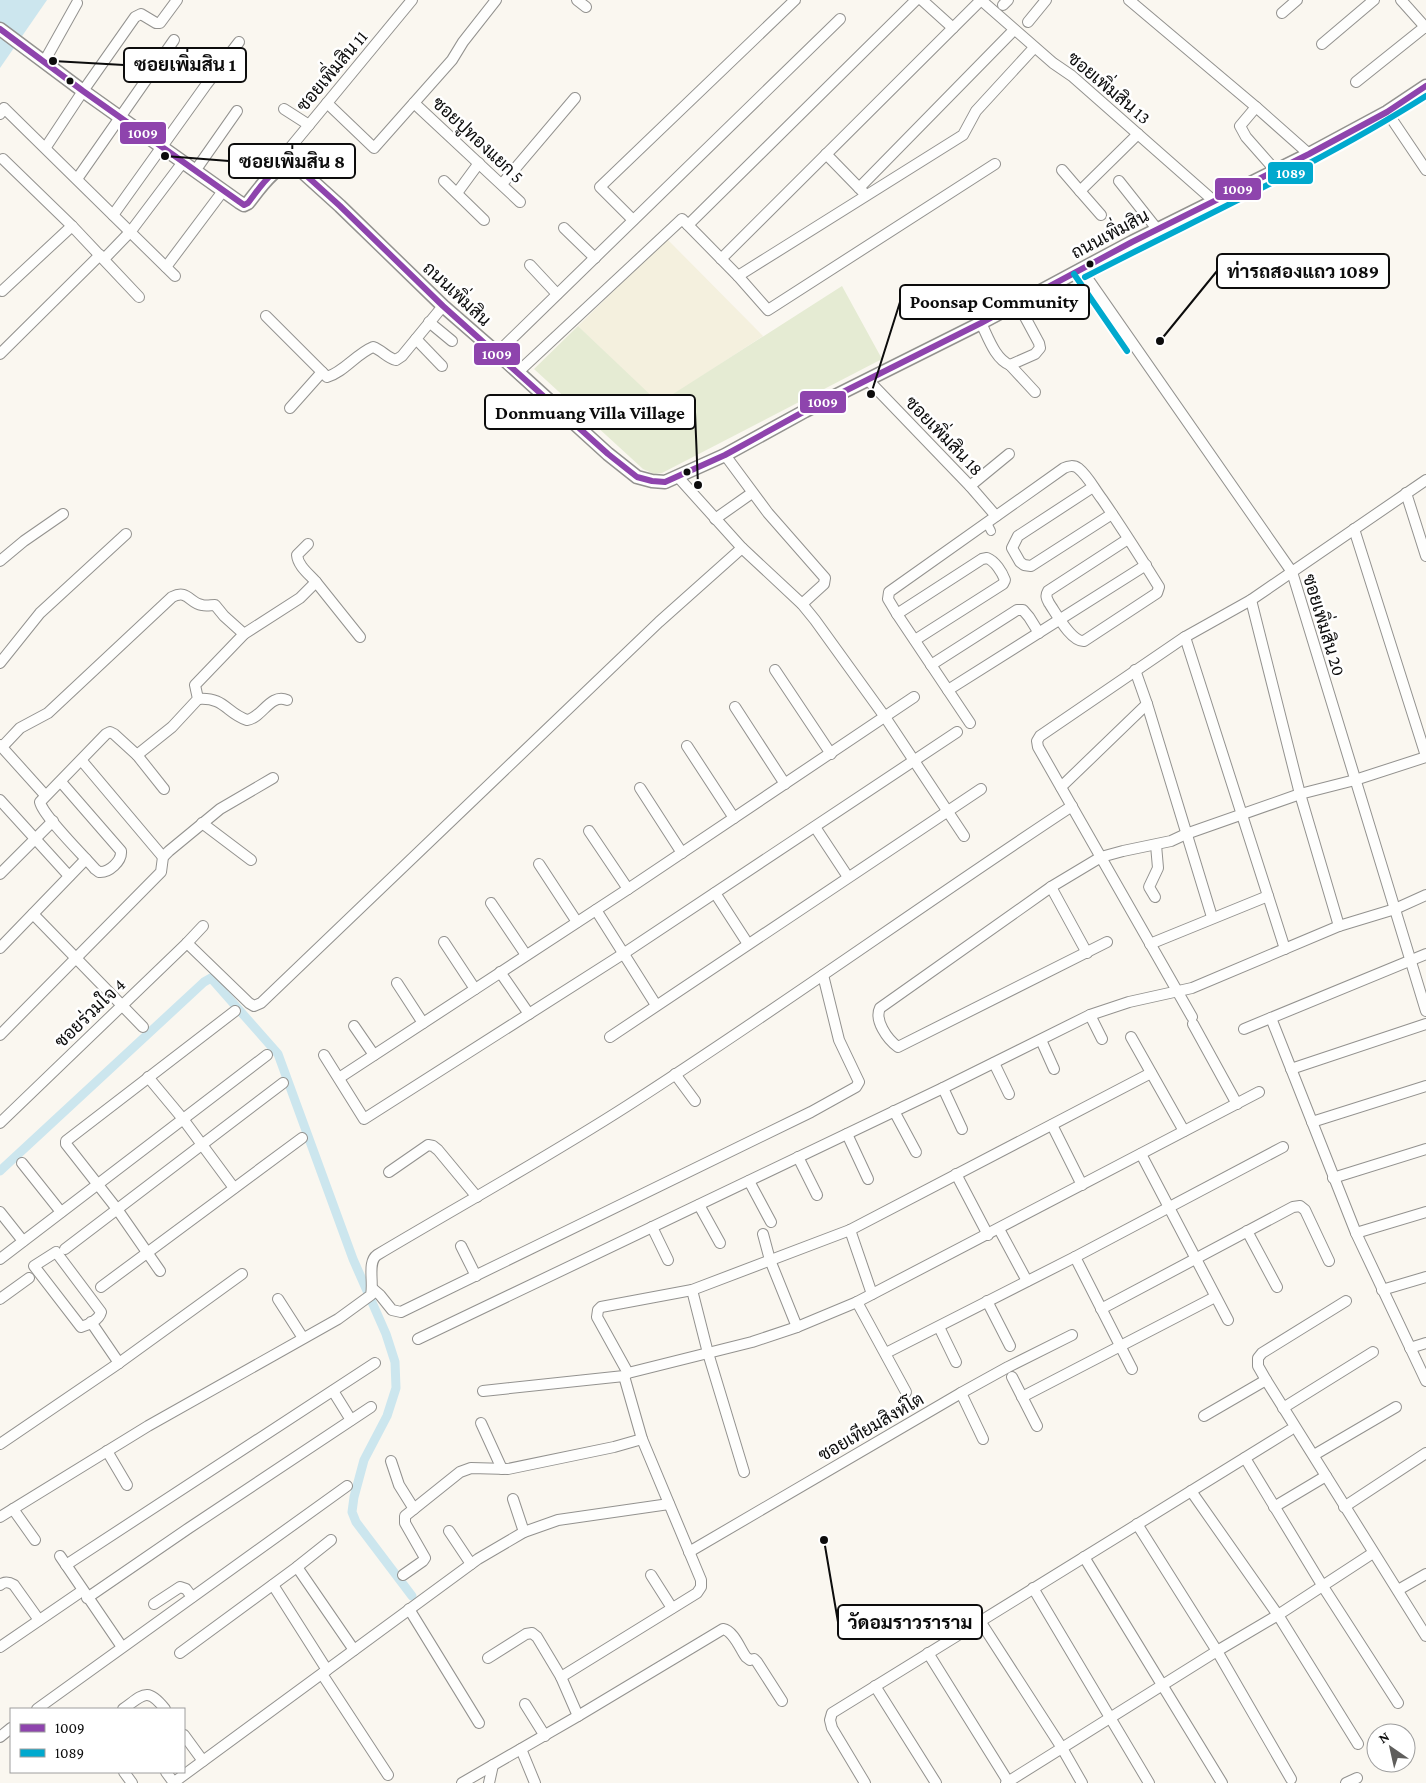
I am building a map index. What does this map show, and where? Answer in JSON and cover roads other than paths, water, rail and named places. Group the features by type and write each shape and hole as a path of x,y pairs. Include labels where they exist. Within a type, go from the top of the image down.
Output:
{"street":[{"path":"46,147 83,90 137,14 160,23 177,0"},
{"name":"ซอยเพิ่มสิน 11","path":"283,166 285,154 412,0"},
{"path":"327,103 374,148 452,60 463,42 496,0"},
{"path":"634,220 600,187 793,0"},
{"path":"688,225 916,0"},
{"path":"922,0 953,28"},
{"path":"1028,22 1046,0"},
{"path":"1129,0 1309,154"},
{"path":"1282,12 1297,0"},
{"path":"1322,44 1374,0"},
{"path":"1356,82 1425,27 1401,0"},
{"path":"721,259 980,2"},
{"name":"ซอยเพิ่มสิน 13","path":"980,2 1138,134 1215,202"},
{"path":"44,62 77,3"},
{"path":"497,353 840,19"},
{"path":"0,29 195,171 244,204 248,203 275,171 283,166"},
{"path":"862,192 1011,32"},
{"path":"77,179 174,40"},
{"path":"113,215 239,42"},
{"path":"738,276 862,192 963,134 976,111 1032,50"},
{"name":"ถนนเพิ่มสิน","path":"283,166 298,168 340,206 442,306 497,353 594,442 637,477 665,482 725,455 805,411 981,324 1157,229 1309,154 1387,112 1426,86"},
{"path":"502,184 575,98"},
{"name":"ซอยปูทองแยก 5","path":"414,103 520,202"},
{"path":"1256,107 1240,126 1246,137 1276,171"},
{"path":"0,114 4,108 46,147 175,276"},
{"path":"284,109 309,125"},
{"path":"195,171 238,112"},
{"path":"1387,112 1426,170"},
{"path":"1080,191 1138,134"},
{"path":"826,154 862,192"},
{"path":"3,159 72,226 139,297"},
{"path":"0,354 130,231 183,162"},
{"path":"457,193 479,163"},
{"path":"518,372 682,218 768,310 995,164"},
{"path":"1062,170 1100,215"},
{"path":"444,180 484,220"},
{"path":"1119,181 1157,229"},
{"path":"166,267 223,191"},
{"path":"2,291 72,226"},
{"path":"564,228 595,258"},
{"path":"530,265 558,294"},
{"name":"ซอยเพิ่มสิน 20","path":"1081,269 1292,572 1426,1011"},
{"path":"1010,365 1035,354 1040,348 1018,304"},
{"path":"266,316 326,377 329,377 373,347 396,360 416,339 442,306"},
{"path":"429,322 452,341"},
{"path":"981,324 999,358 1004,363 1010,365 1035,392"},
{"path":"416,339 442,366"},
{"path":"290,408 322,372"},
{"name":"ซอยเพิ่มสิน 18","path":"868,380 970,486 996,516"},
{"path":"970,486 1009,454"},
{"path":"725,455 752,493 825,578 824,584 802,604"},
{"path":"970,723 897,614 888,599 889,592 989,527 996,516 1068,466 1078,468 1112,514 1160,587 1160,591 1084,641 1077,641 1073,638 1060,620 1046,598 1048,591 1128,539"},
{"path":"678,477 742,548 802,604 885,717 964,836"},
{"path":"1236,1104 1178,992 1061,788 1038,747 1037,741 1040,736 1135,670 1185,637 1251,600 1426,480"},
{"path":"1093,488 1018,536 1012,548 1020,562 1024,566 1031,566 1112,514"},
{"path":"715,519 752,493"},
{"path":"1406,493 1421,524 1426,556"},
{"path":"0,561 62,514"},
{"path":"1107,942 898,1047 893,1043 877,1019 877,1013 880,1008 1051,887 1101,857 1123,850 1171,841 1300,794 1355,780 1426,756 1354,529"},
{"path":"0,663 40,613 126,534"},
{"path":"308,544 297,555 297,559 360,638"},
{"path":"186,943 249,1004 254,1006 261,1003 647,634 742,548"},
{"path":"897,614 982,559 987,558 995,564 1004,577 1003,584 915,640"},
{"path":"948,690 1146,566"},
{"path":"198,699 195,685 244,634 300,598 316,582"},
{"path":"45,795 1,746 20,728 48,713 172,597 177,594 184,594 201,605 215,605 244,634"},
{"path":"1251,600 1300,794 1339,926"},
{"path":"931,665 1017,610 1023,610 1026,613 1039,633"},
{"path":"1185,637 1285,949"},
{"path":"775,670 831,754"},
{"path":"1135,670 1212,918"},
{"path":"339,1078 628,889 914,697"},
{"path":"137,755 172,727 198,699 210,698 222,703 240,718 247,720 256,717 276,699 282,698 287,700"},
{"path":"1061,788 1147,704"},
{"path":"735,708 785,784"},
{"path":"61,782 120,849 122,854 119,860 102,873 86,859 40,805 45,795 61,782 110,732 137,755 164,789"},
{"path":"324,1055 364,1119 624,954 957,732"},
{"path":"688,746 734,818"},
{"path":"82,761 164,857"},
{"path":"0,1035 161,872 164,857 220,809 273,778"},
{"path":"640,788 682,853"},
{"path":"610,1036 981,789"},
{"path":"0,800 69,876"},
{"path":"370,1294 373,1258 619,1110 675,1074 1072,806"},
{"path":"0,874 53,821"},
{"path":"202,823 251,860"},
{"path":"815,826 848,877"},
{"path":"589,830 628,889"},
{"path":"1155,897 1148,887 1158,868 1156,845"},
{"path":"0,948 86,859"},
{"path":"539,864 577,922"},
{"path":"1051,887 1087,953"},
{"path":"715,893 748,944"},
{"path":"418,1340 943,1088 1090,1015 1129,1002 1178,992 1339,926 1395,909 1426,895"},
{"path":"1150,944 1268,896"},
{"path":"491,903 526,955"},
{"path":"596,910 656,1005"},
{"path":"33,914 143,1027"},
{"name":"ซอยร่วมใจ 4","path":"0,1123 203,926"},
{"path":"444,942 475,989"},
{"path":"1244,1029 1426,954"},
{"path":"500,972 529,1014"},
{"path":"0,1517 148,1426 338,1319 370,1294 380,1295 392,1310 401,1312 811,1112 856,1088 859,1082 839,1040 823,975"},
{"path":"397,983 423,1023"},
{"path":"160,1272 117,1208 66,1144 68,1138 235,1012"},
{"path":"1090,1015 1102,1039"},
{"path":"1271,1018 1356,1233 1426,1381"},
{"path":"1292,1069 1426,1024"},
{"path":"354,1026 374,1055"},
{"path":"1131,1037 1184,1131"},
{"path":"1041,1040 1054,1068"},
{"path":"0,1259 267,1055"},
{"path":"994,1063 1009,1094"},
{"path":"561,1677 697,1593 701,1587 701,1580 642,1439 626,1374 597,1316 598,1310 606,1306 692,1290 850,1230 1151,1073"},
{"path":"675,1074 694,1101"},
{"path":"148,1077 183,1119 234,1188"},
{"path":"65,1249 283,1083"},
{"path":"1312,1122 1426,1086"},
{"path":"943,1088 962,1128"},
{"path":"483,1391 626,1374 752,1342 797,1327 857,1302 1259,1092"},
{"path":"894,1111 916,1152"},
{"path":"1052,1125 1082,1185"},
{"path":"846,1134 868,1179"},
{"path":"101,1287 302,1138"},
{"path":"388,1172 428,1145 433,1146 477,1196"},
{"path":"886,1353 1075,1257 1283,1147"},
{"path":"1333,1178 1426,1149"},
{"path":"1141,1154 1228,1320"},
{"path":"798,1157 817,1195"},
{"path":"22,1163 61,1212"},
{"path":"956,1174 988,1235"},
{"path":"748,1181 771,1222"},
{"path":"699,1205 720,1243"},
{"path":"1101,1309 1293,1207 1300,1206 1306,1210 1329,1261"},
{"path":"0,1212 23,1241"},
{"path":"1356,1233 1426,1212"},
{"path":"652,1227 668,1260"},
{"path":"999,1229 1028,1281"},
{"path":"850,1230 872,1294"},
{"path":"1247,1231 1277,1287"},
{"path":"763,1234 770,1260 797,1327"},
{"path":"461,1246 476,1276"},
{"path":"56,1252 101,1312 100,1316 91,1322 82,1327 34,1266 56,1252"},
{"path":"1075,1257 1132,1370"},
{"path":"0,1444 119,1363 242,1274"},
{"path":"1382,1290 1426,1277"},
{"path":"0,1299 29,1278"},
{"path":"692,1290 708,1354 744,1472"},
{"path":"1022,1397 1216,1297"},
{"path":"278,1299 303,1338"},
{"path":"987,1301 1010,1346"},
{"path":"1346,1301 1262,1353 1258,1358 1258,1366 1344,1507 1425,1632"},
{"path":"857,1302 906,1392"},
{"path":"91,1322 119,1363"},
{"path":"939,1327 956,1362"},
{"name":"ซอยเทียมสิงห์โต","path":"689,1552 1008,1367 1072,1335"},
{"path":"1410,1348 1426,1343"},
{"path":"1283,1408 1374,1352"},
{"path":"66,1566 375,1363"},
{"path":"1012,1376 1037,1426"},
{"path":"1204,1416 1266,1380"},
{"path":"333,1391 351,1420"},
{"path":"961,1394 983,1439"},
{"path":"0,1646 39,1620 85,1594 371,1407"},
{"path":"1314,1455 1396,1407"},
{"path":"481,1422 502,1469"},
{"path":"865,1783 832,1728 830,1720 832,1713 1290,1430"},
{"path":"403,1574 425,1558 404,1520 405,1516 460,1472 471,1468 502,1469 614,1447 642,1439"},
{"path":"107,1451 127,1484"},
{"path":"1344,1507 1426,1453"},
{"path":"1244,1458 1322,1585 1398,1703"},
{"path":"391,1461 399,1485 414,1509"},
{"path":"1274,1507 1326,1476"},
{"path":"38,1708 347,1486"},
{"path":"1191,1491 1278,1614 1358,1744"},
{"path":"513,1499 524,1532"},
{"path":"174,1783 471,1564 524,1532 558,1520 669,1504"},
{"path":"13,1508 35,1540"},
{"path":"1137,1524 1217,1651 1291,1779"},
{"path":"448,1531 471,1564"},
{"path":"180,1652 298,1567 331,1540"},
{"path":"928,1654 1007,1783 1373,1553"},
{"path":"60,1556 122,1647"},
{"path":"1084,1557 1222,1783"},
{"path":"298,1567 354,1650"},
{"path":"1398,1590 1426,1574"},
{"path":"651,1575 672,1608"},
{"path":"0,1585 3,1582 9,1582 14,1585 39,1620"},
{"path":"273,1584 388,1775"},
{"path":"154,1604 180,1587 186,1589 192,1597"},
{"path":"1033,1588 1149,1783"},
{"path":"409,1609 478,1723"},
{"path":"980,1622 1062,1748 1082,1783"},
{"path":"462,1783 545,1736 723,1629 727,1629 730,1632 746,1657 757,1662 782,1701"},
{"path":"488,1658 526,1634 532,1634 537,1637 561,1677 578,1716"},
{"path":"875,1686 936,1783"},
{"path":"124,1708 144,1694 149,1694 156,1698 164,1708"},
{"path":"525,1704 545,1736"},
{"path":"0,1737 10,1729"},
{"path":"185,1736 203,1761"},
{"path":"521,1750 535,1783"},
{"path":"489,1783 492,1766"},
{"path":"1346,1783 1357,1778"}],"water":[{"path":"0,0 47,0 0,68"}],"waterway":[{"path":"0,1171 204,982 211,978 278,1054 353,1259 386,1334 395,1362 396,1388 387,1416 364,1460 352,1512 356,1522 412,1596"}],"place":[{"name":"ซอยเพิ่มสิน 1","path":"53,61"},
{"name":"ซอยเพิ่มสิน 8","path":"165,156"},
{"name":"ท่ารถสองแถว 1089","path":"1160,341"},
{"name":"Poonsap Community","path":"871,394"},
{"name":"Donmuang Villa Village","path":"698,485"},
{"name":"วัดอมราวราราม","path":"824,1540"}]}
